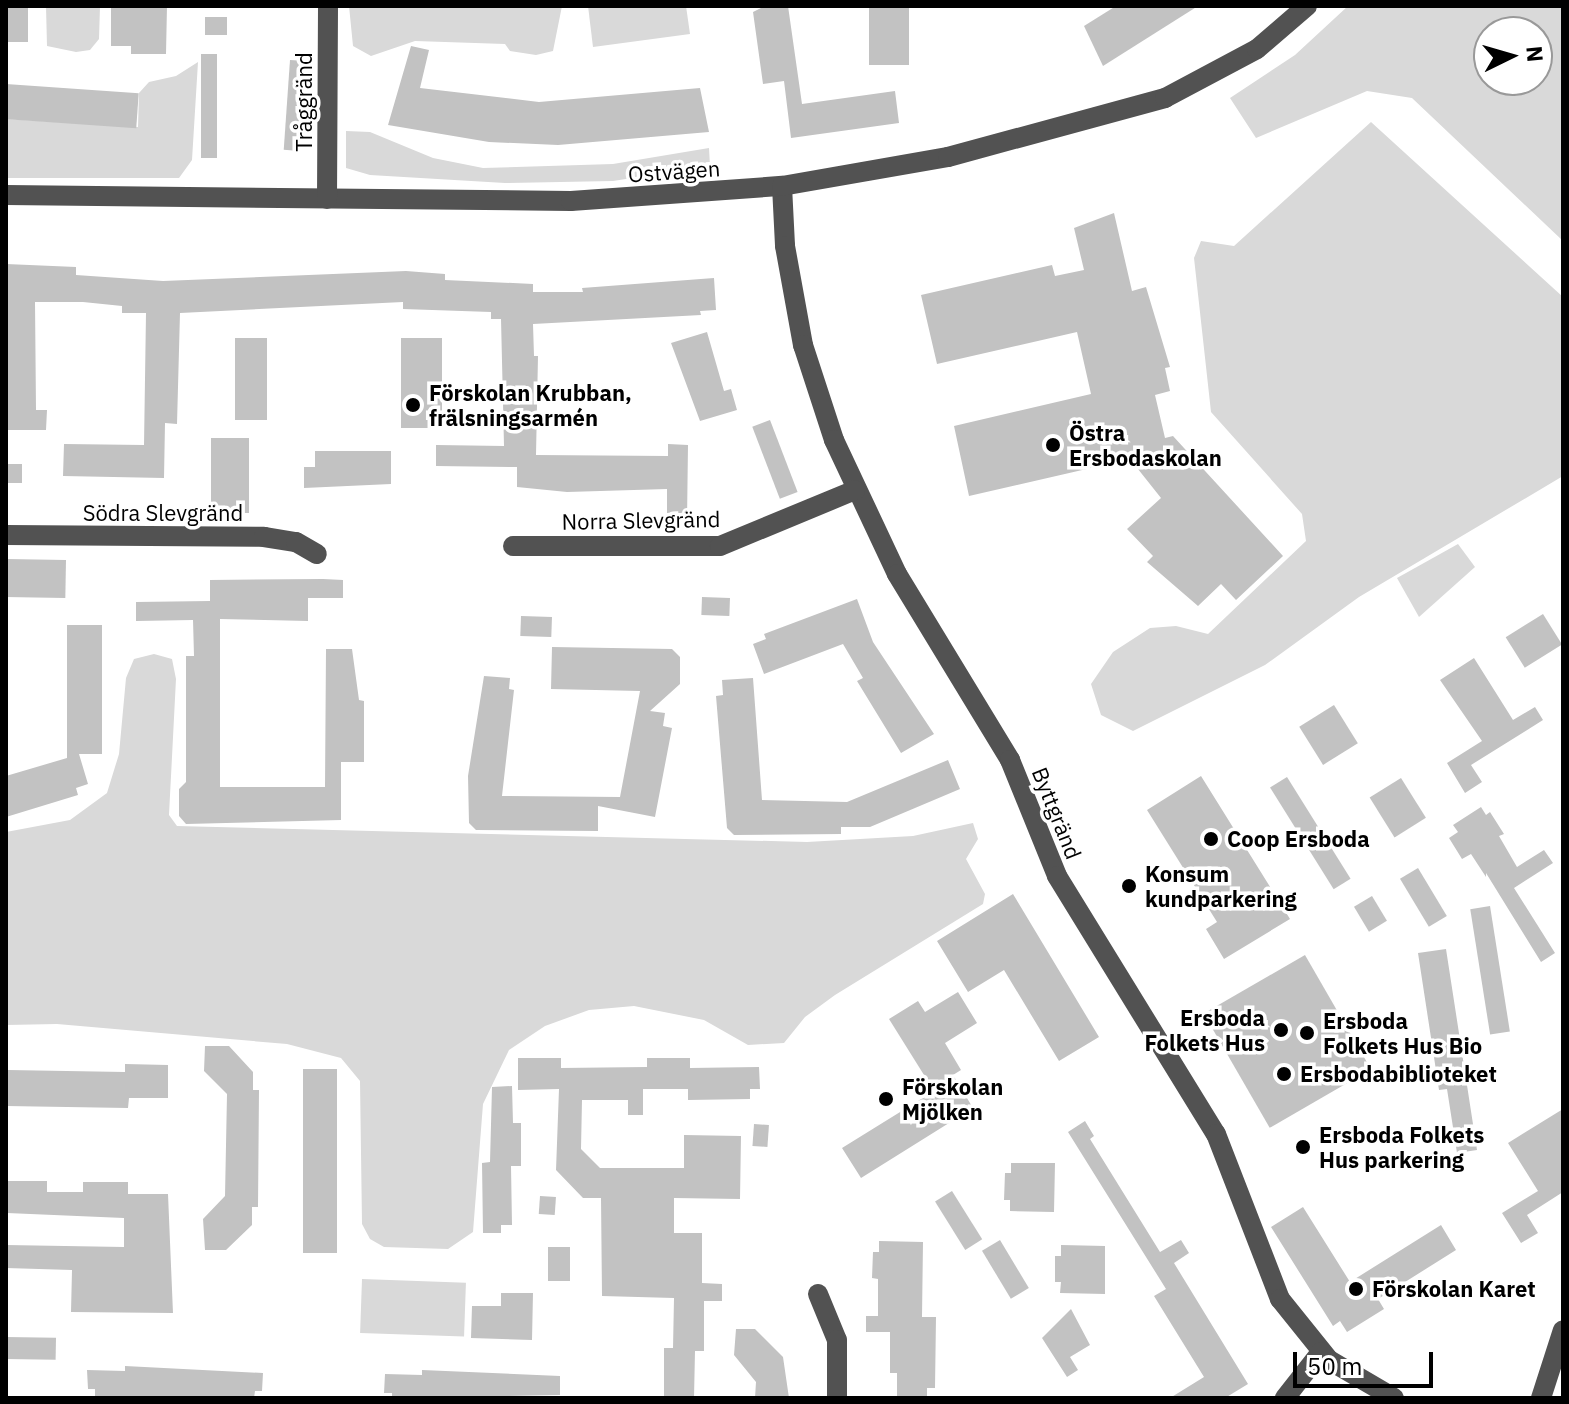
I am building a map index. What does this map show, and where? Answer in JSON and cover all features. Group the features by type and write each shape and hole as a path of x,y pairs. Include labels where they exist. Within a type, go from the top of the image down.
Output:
{"street":[{"name":"Tråggränd","path":"327,199 328,6"},
{"name":"Ostvägen","path":"6,195 571,201 782,186 948,157 1165,98 1257,49 1307,6"},
{"name":"Byttgränd","path":"782,186 785,246 803,345 855,490 897,574 1010,760 1057,876 1216,1134 1280,1299 1321,1352 1359,1381 1394,1398"},
{"name":"Norra Slevgränd","path":"513,546 720,546 855,490"},
{"name":"Södra Slevgränd","path":"6,535 264,537 296,542 317,554"},
{"path":"818,1294 837,1340 837,1398"},
{"path":"1541,1398 1563,1330"},
{"path":"1285,1398 1321,1352"}],"shaded area":[{"path":"46,6 100,6 99,39 90,50 76,52 47,46"},
{"path":"349,6 562,6 553,51 536,55 510,51 505,44 415,41 371,56 353,46"},
{"path":"588,6 686,6 690,34 593,47"},
{"path":"1348,6 1563,6 1563,241 1412,98 1367,91 1256,138 1230,98 1295,55"},
{"path":"198,62 192,160 179,178 6,178 6,119 138,127 139,93 149,82 176,76"},
{"path":"1371,122 1563,297 1563,476 1359,597 1265,665 1133,731 1101,715 1091,684 1113,652 1150,628 1176,626 1208,634 1306,541 1302,514 1211,412 1194,258 1201,241 1234,246"},
{"path":"346,131 370,132 433,158 483,168 613,164 709,148 710,166 613,181 505,183 370,175 346,168"},
{"path":"1458,544 1475,567 1419,617 1397,578"},
{"path":"154,654 172,659 176,679 169,815 177,826 807,842 913,836 973,823 978,839 966,859 985,894 983,904 835,995 805,1017 784,1043 748,1045 704,1020 634,1006 589,1010 545,1026 509,1050 483,1104 473,1232 448,1249 384,1247 370,1239 362,1224 360,1081 341,1058 287,1044 57,1024 6,1025 6,832 70,820 107,793 119,754 126,678 134,659"},
{"path":"362,1279 466,1283 464,1337 360,1333"}],"building":[{"path":"6,6 28,6 28,42 6,42"},
{"path":"111,6 167,6 166,54 131,54 131,46 111,46"},
{"path":"765,6 788,6 802,104 895,91 899,123 791,138 784,81 763,84 753,12"},
{"path":"869,6 909,6 909,65 869,65"},
{"path":"1116,6 1198,6 1103,66 1084,26"},
{"path":"205,17 227,17 227,35 205,35"},
{"path":"411,46 429,50 420,88 539,102 700,88 709,132 558,145 489,142 388,125"},
{"path":"201,54 217,54 217,158 201,158"},
{"path":"290,60 306,61 300,151 284,150"},
{"path":"6,84 139,93 136,128 6,119"},
{"path":"1114,213 1132,291 1146,287 1170,367 1165,368 1170,391 1155,395 1165,438 1173,436 1283,556 1236,600 1221,584 1198,606 1147,562 1153,556 1127,529 1161,498 1130,459 969,496 954,426 1091,394 1077,332 937,364 921,295 1052,265 1055,276 1084,270 1074,228"},
{"path":"6,264 76,267 76,275 163,281 406,271 445,274 445,280 533,284 533,292 583,292 582,288 714,278 716,310 700,311 701,315 533,324 534,356 538,356 536,455 668,456 668,444 688,445 687,522 667,521 667,489 567,492 517,487 517,467 436,466 436,445 504,446 501,319 491,319 491,312 403,309 403,302 180,313 177,424 165,423 164,478 63,476 64,444 144,445 146,313 122,313 122,306 83,302 35,302 36,410 47,410 46,430 6,430"},
{"path":"707,332 724,391 731,389 737,410 700,421 671,343"},
{"path":"235,338 267,338 267,420 235,420"},
{"path":"401,338 442,338 442,428 401,428"},
{"path":"770,420 798,492 780,499 752,427"},
{"path":"211,438 249,438 249,513 211,513"},
{"path":"315,451 391,451 391,484 304,488 304,467 315,467"},
{"path":"6,464 22,464 22,483 6,483"},
{"path":"6,559 66,560 65,598 6,597"},
{"path":"210,580 343,580 343,598 308,598 308,621 220,619 220,787 325,787 326,649 352,649 359,700 364,701 364,762 341,762 341,820 186,824 179,816 179,789 186,782 186,656 194,656 193,620 136,621 136,602 210,601"},
{"path":"702,597 730,598 729,616 701,615"},
{"path":"857,599 873,642 934,734 901,753 857,681 863,678 843,644 764,674 753,644 766,639 764,634"},
{"path":"1543,614 1562,645 1525,668 1506,637"},
{"path":"521,616 552,617 551,637 520,636"},
{"path":"67,625 102,625 102,754 79,754 88,784 76,788 78,795 6,817 6,776 67,758"},
{"path":"552,647 672,649 680,657 680,684 650,711 665,713 663,726 672,728 655,817 598,806 598,831 476,830 469,823 468,776 484,676 510,678 509,689 514,690 502,796 620,797 640,691 551,689"},
{"path":"1474,658 1513,720 1535,707 1543,720 1471,765 1482,782 1465,793 1447,763 1482,741 1440,680"},
{"path":"753,678 762,800 847,802 948,760 960,789 870,827 841,827 841,834 734,835 727,828 716,696 723,695 722,680"},
{"path":"1334,705 1358,743 1323,765 1299,727"},
{"path":"1201,776 1290,919 1224,959 1206,929 1217,922 1147,810"},
{"path":"1287,777 1351,879 1334,889 1270,788"},
{"path":"1401,778 1426,818 1395,837 1370,798"},
{"path":"1481,807 1486,815 1490,812 1504,834 1499,836 1517,867 1544,850 1553,863 1514,888 1555,953 1541,962 1486,873 1486,877 1471,854 1462,859 1449,838 1458,832 1453,825"},
{"path":"1418,868 1447,916 1429,927 1400,879"},
{"path":"1013,894 1099,1037 1059,1061 1004,970 968,992 937,941"},
{"path":"1372,896 1387,921 1369,932 1354,907"},
{"path":"1490,906 1510,1031 1490,1035 1470,909"},
{"path":"1446,949 1477,1150 1457,1153 1447,1089 1439,1090 1418,953"},
{"name":"Ersboda Folkets Hus","path":"1305,955 1371,1069 1270,1128 1204,1013"},
{"path":"958,992 977,1023 945,1043 961,1070 953,1075 973,1108 861,1178 842,1148 934,1091 889,1019 918,1001 925,1012"},
{"path":"205,1046 229,1046 253,1072 253,1090 259,1090 258,1207 252,1207 252,1225 226,1250 205,1250 203,1219 225,1196 227,1094 204,1071"},
{"path":"518,1058 561,1058 561,1068 647,1067 647,1058 690,1058 690,1068 759,1067 760,1089 750,1089 750,1099 688,1100 688,1089 643,1089 643,1115 628,1115 628,1100 582,1100 581,1149 600,1168 684,1168 684,1135 741,1136 740,1199 674,1198 674,1233 702,1233 702,1283 722,1284 722,1301 704,1301 704,1351 695,1351 694,1398 664,1398 664,1348 673,1348 674,1298 602,1296 601,1198 583,1198 556,1170 559,1089 518,1090"},
{"path":"125,1064 168,1065 168,1098 129,1098 128,1108 6,1106 8,1070 125,1072"},
{"path":"303,1069 337,1069 337,1253 303,1253"},
{"path":"512,1086 513,1123 521,1123 521,1166 511,1166 512,1225 501,1225 501,1233 483,1233 482,1163 490,1162 492,1087"},
{"path":"1563,1109 1563,1192 1527,1215 1538,1233 1521,1243 1502,1213 1538,1191 1508,1143"},
{"path":"1085,1121 1094,1136 1090,1139 1160,1252 1181,1240 1189,1253 1174,1263 1248,1384 1225,1398 1170,1398 1204,1377 1154,1296 1166,1289 1068,1132"},
{"path":"754,1124 769,1125 767,1147 752,1146"},
{"path":"1011,1163 1055,1163 1054,1212 1010,1211 1010,1200 1004,1200 1005,1173 1011,1173"},
{"path":"6,1181 47,1181 47,1192 83,1192 83,1182 128,1182 128,1194 168,1194 173,1313 71,1312 72,1270 6,1268 6,1245 124,1247 124,1218 7,1213"},
{"path":"952,1191 982,1239 965,1250 935,1202"},
{"path":"540,1196 556,1197 555,1215 539,1214"},
{"path":"1303,1207 1350,1282 1441,1225 1456,1250 1378,1299 1384,1309 1347,1332 1340,1321 1333,1326 1271,1227"},
{"path":"1000,1240 1029,1288 1011,1299 982,1251"},
{"path":"879,1241 923,1242 922,1317 936,1317 935,1388 927,1388 927,1398 897,1398 897,1373 890,1373 890,1332 866,1332 866,1316 878,1316 878,1279 872,1278 873,1252 879,1252"},
{"path":"1061,1245 1105,1246 1105,1294 1060,1293 1061,1282 1055,1282 1055,1256 1061,1256"},
{"path":"548,1247 570,1247 570,1281 548,1281"},
{"path":"501,1293 533,1293 532,1340 471,1338 472,1306 501,1306"},
{"path":"1071,1309 1090,1345 1070,1357 1078,1370 1067,1377 1042,1338"},
{"path":"736,1329 755,1329 783,1357 789,1398 755,1398 756,1382 734,1355"},
{"path":"6,1337 56,1338 56,1360 6,1359"},
{"path":"125,1366 263,1373 262,1391 255,1391 254,1398 95,1398 95,1389 88,1389 87,1370 125,1371"},
{"path":"422,1370 560,1376 560,1395 392,1398 392,1393 384,1393 385,1374 422,1375"}],"place":[{"name":"Förskolan Krubban, frälsningsarmén","path":"413,405"},
{"name":"Östra Ersbodaskolan","path":"1053,445"},
{"name":"Coop Ersboda","path":"1211,839"},
{"name":"Konsum kundparkering","path":"1129,886"},
{"name":"Ersboda Folkets Hus","path":"1281,1030"},
{"name":"Ersboda Folkets Hus Bio","path":"1307,1033"},
{"name":"Ersbodabiblioteket","path":"1284,1074"},
{"name":"Förskolan Mjölken","path":"886,1099"},
{"name":"Ersboda Folkets Hus parkering","path":"1303,1147"},
{"name":"Förskolan Karet","path":"1356,1289"}]}
